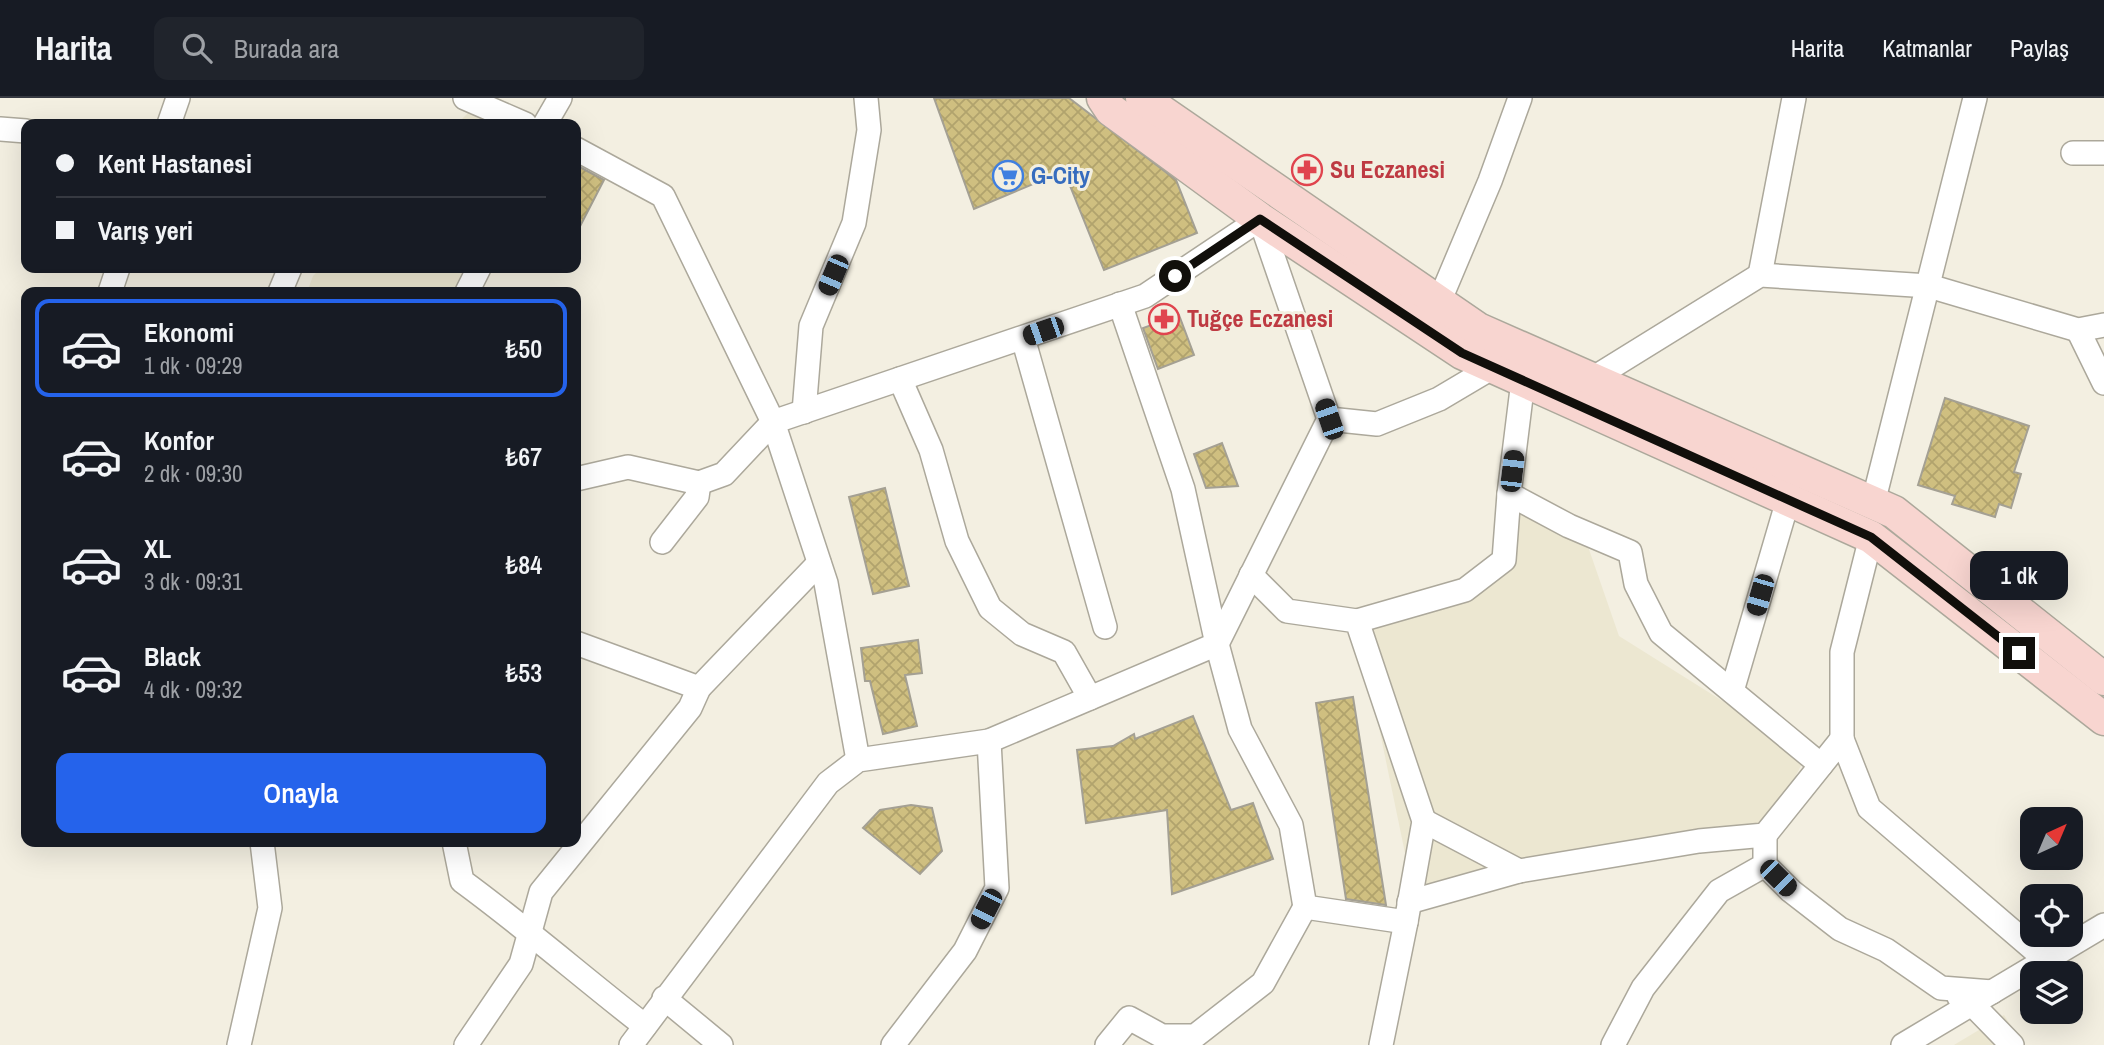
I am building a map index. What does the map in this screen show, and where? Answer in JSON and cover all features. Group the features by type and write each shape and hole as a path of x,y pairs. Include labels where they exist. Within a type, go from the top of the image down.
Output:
{"street":[{"path":"171,119 178,98"},
{"path":"465,98 513,119"},
{"path":"548,119 560,98"},
{"path":"804,412 811,326 854,223 869,130 866,98"},
{"path":"1104,98 1111,110 1260,219 1462,353 1871,537 2104,719"},
{"path":"1142,98 1478,329 1894,512 2104,679"},
{"path":"1439,302 1490,181 1520,98"},
{"path":"1760,275 1794,98"},
{"path":"1872,503 1975,98"},
{"path":"0,129 21,131"},
{"path":"581,152 663,196 773,422 826,583 859,760"},
{"path":"2073,153 2104,153"},
{"path":"581,478 628,467 699,483 724,474 773,422 1145,296 1260,219"},
{"path":"631,1045 828,783 859,760 989,741 1217,644 1329,419 1260,219"},
{"path":"1591,379 1760,275 1929,286 2078,330 2104,325"},
{"path":"1107,1045 1129,1018 1162,1036 1195,1036 1263,983 1305,907 1291,825 1240,729 1217,644 1183,489 1121,304"},
{"path":"2078,330 2104,383"},
{"path":"1023,338 1105,627"},
{"path":"1329,419 1377,424 1438,399 1493,367"},
{"path":"900,379 931,450 957,541 990,608 1022,634 1064,652 1090,698"},
{"path":"1251,575 1287,611 1357,621 1465,590 1504,561 1523,381"},
{"path":"663,542 696,496 699,483"},
{"path":"1509,494 1569,526 1630,552 1636,584 1661,633 1821,765"},
{"path":"1732,691 1788,500"},
{"path":"1871,537 1842,652 1842,739 1869,808 2046,960"},
{"path":"581,843 690,708 699,688 820,563"},
{"path":"1357,621 1424,821 1381,1045"},
{"path":"581,645 699,688"},
{"path":"1842,739 1765,835 1765,865 1791,891 1840,929 1886,950 1941,988 1972,1004 2012,1045"},
{"path":"893,1045 965,951 997,888 989,741"},
{"path":"1424,821 1519,871"},
{"path":"1305,907 1408,912 1519,871 1699,841 1765,835"},
{"path":"239,1045 270,908 263,847"},
{"path":"455,847 462,881 528,929 551,953 645,1026"},
{"path":"466,1045 521,964 528,929 541,892 577,847"},
{"path":"1613,1045 1643,988 1719,891 1765,865"},
{"path":"1903,1045 2104,925"},
{"path":"1941,988 1992,992"},
{"path":"664,998 722,1045"}],"shaded area":[{"path":"474,107 508,119 462,119"},
{"path":"316,273 475,273 468,287 309,287"},
{"path":"1509,494 1583,532 1619,636 1807,754 1765,835 1412,887 1357,621 1504,561"},
{"path":"2004,1015 2023,1045 1954,1045"}],"building":[{"path":"934,98 1069,98 1176,180 1197,233 1104,270 1064,171 974,209"},
{"path":"581,168 604,180 581,224"},
{"path":"1179,315 1194,355 1158,369 1143,328"},
{"path":"1945,398 2029,426 2014,472 2021,474 2011,508 1999,504 1995,517 1952,504 1955,496 1918,485"},
{"path":"1222,443 1238,486 1206,488 1194,454"},
{"path":"885,488 909,586 873,594 849,497"},
{"path":"918,640 922,673 905,675 917,726 883,734 870,681 865,681 861,648"},
{"path":"1353,697 1386,905 1346,899 1316,703"},
{"path":"1193,716 1231,810 1253,803 1273,859 1172,894 1167,810 1086,823 1077,750 1113,746 1134,734 1135,739"},
{"path":"911,805 932,808 942,851 920,874 863,828 880,810"}],"place":[{"name":"Su Eczanesi","path":"1307,170"},
{"name":"G-City","path":"1008,176"},
{"name":"Tuğçe Eczanesi","path":"1164,319"}],"route":[{"path":"1175,276 1260,219 1462,353 1871,537 2019,653"}]}
